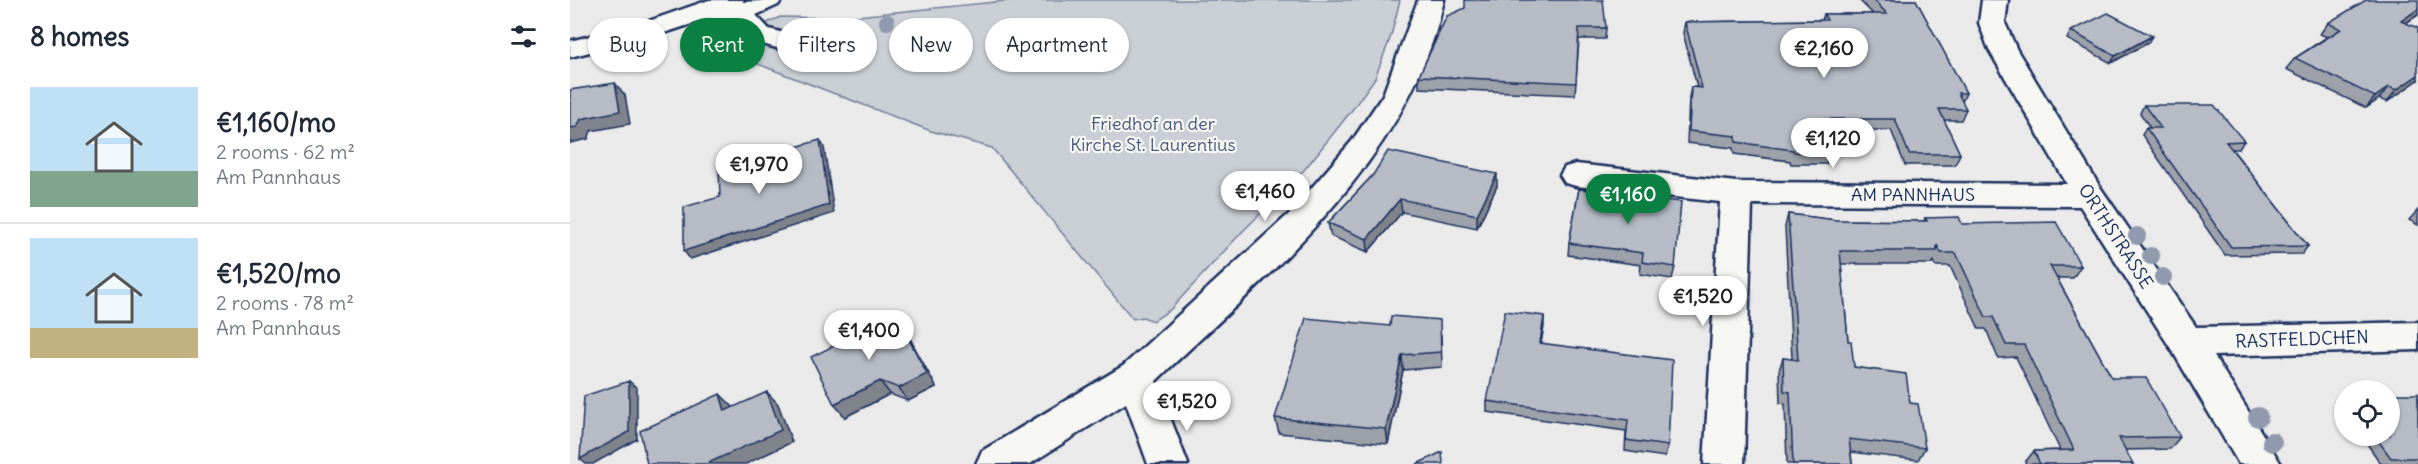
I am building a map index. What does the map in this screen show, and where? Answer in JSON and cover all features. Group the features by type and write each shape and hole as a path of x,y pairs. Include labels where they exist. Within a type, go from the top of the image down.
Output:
{"street":[{"path":"570,50 649,31 696,8 735,7 769,0"},
{"path":"996,464 1136,377 1302,221 1363,147 1397,95 1431,0"},
{"name":"ORTHSTRASSE","path":"1995,0 1992,23 2003,50 2089,195 2186,342 2261,464"},
{"path":"735,7 760,35 777,40"},
{"name":"AM PANNHAUS","path":"1576,175 1736,193 2089,195"},
{"path":"1724,464 1736,193"},
{"name":"RASTFELDCHEN","path":"2186,342 2418,336"},
{"path":"1136,377 1168,464"}],"green space":[{"name":"Friedhof an der Kirche St. Laurentius","path":"1015,0 1400,0 1391,36 1375,78 1352,110 1305,169 1241,233 1170,310 1153,321 1143,317 1133,319 992,148 931,131 779,72 877,72 877,18 837,18"},
{"name":"Friedhof an der Kirche St. Laurentius","path":"780,17 837,18 778,18"},
{"name":"Friedhof an der Kirche St. Laurentius","path":"777,18 777,71 765,67 765,24"}],"building":[{"path":"1465,0 1603,0 1606,28 1579,28 1576,83 1419,76 1447,16 1465,8"},
{"path":"1874,0 1916,0 1966,93 1958,93 1966,109 1939,109 1960,154 1909,154 1895,119 1818,119 1830,153 1794,152 1793,150 1736,142 1736,136 1689,131 1691,87 1702,88 1685,22 1827,20 1824,14 1887,14"},
{"path":"2366,0 2418,0 2418,9 2401,21 2418,28 2418,75 2396,90 2389,87 2375,97 2295,58 2341,29 2328,23"},
{"path":"2108,13 2152,36 2115,56 2071,31"},
{"path":"615,83 620,111 581,119 577,127 570,128 570,90"},
{"path":"2144,105 2214,105 2244,141 2226,142 2308,246 2231,247 2146,128 2161,128"},
{"path":"820,140 829,205 684,251 684,207 720,197 719,169"},
{"path":"1388,151 1497,174 1477,215 1400,199 1367,239 1328,223 1373,175"},
{"path":"1579,189 1681,202 1675,267 1642,262 1643,253 1569,243"},
{"path":"1788,214 1836,220 1927,221 1925,218 1959,217 1962,224 2056,222 2081,266 2050,266 2112,378 2146,378 2180,437 2119,438 2133,464 2040,464 2034,451 2074,450 2024,345 2006,345 1993,317 1986,317 1956,253 1941,253 1937,245 1937,251 1840,251 1848,341 1851,341 1854,367 1906,374 1910,403 1918,404 1925,448 1849,439 1852,464 1793,464 1790,392 1784,391 1783,358 1798,360"},
{"path":"1505,311 1544,316 1540,343 1672,360 1668,446 1626,440 1628,420 1487,401"},
{"path":"896,315 927,374 899,388 880,381 834,404 811,357"},
{"path":"1391,316 1440,320 1441,352 1402,355 1386,429 1275,418 1306,318 1390,326"},
{"path":"629,381 629,432 580,459 584,396"},
{"path":"767,392 781,430 706,464 647,464 640,431 720,394 725,411"},
{"path":"2400,394 2418,394 2418,458 2391,458 2382,446 2400,446"},
{"path":"1442,452 1443,464 1417,464"}]}
